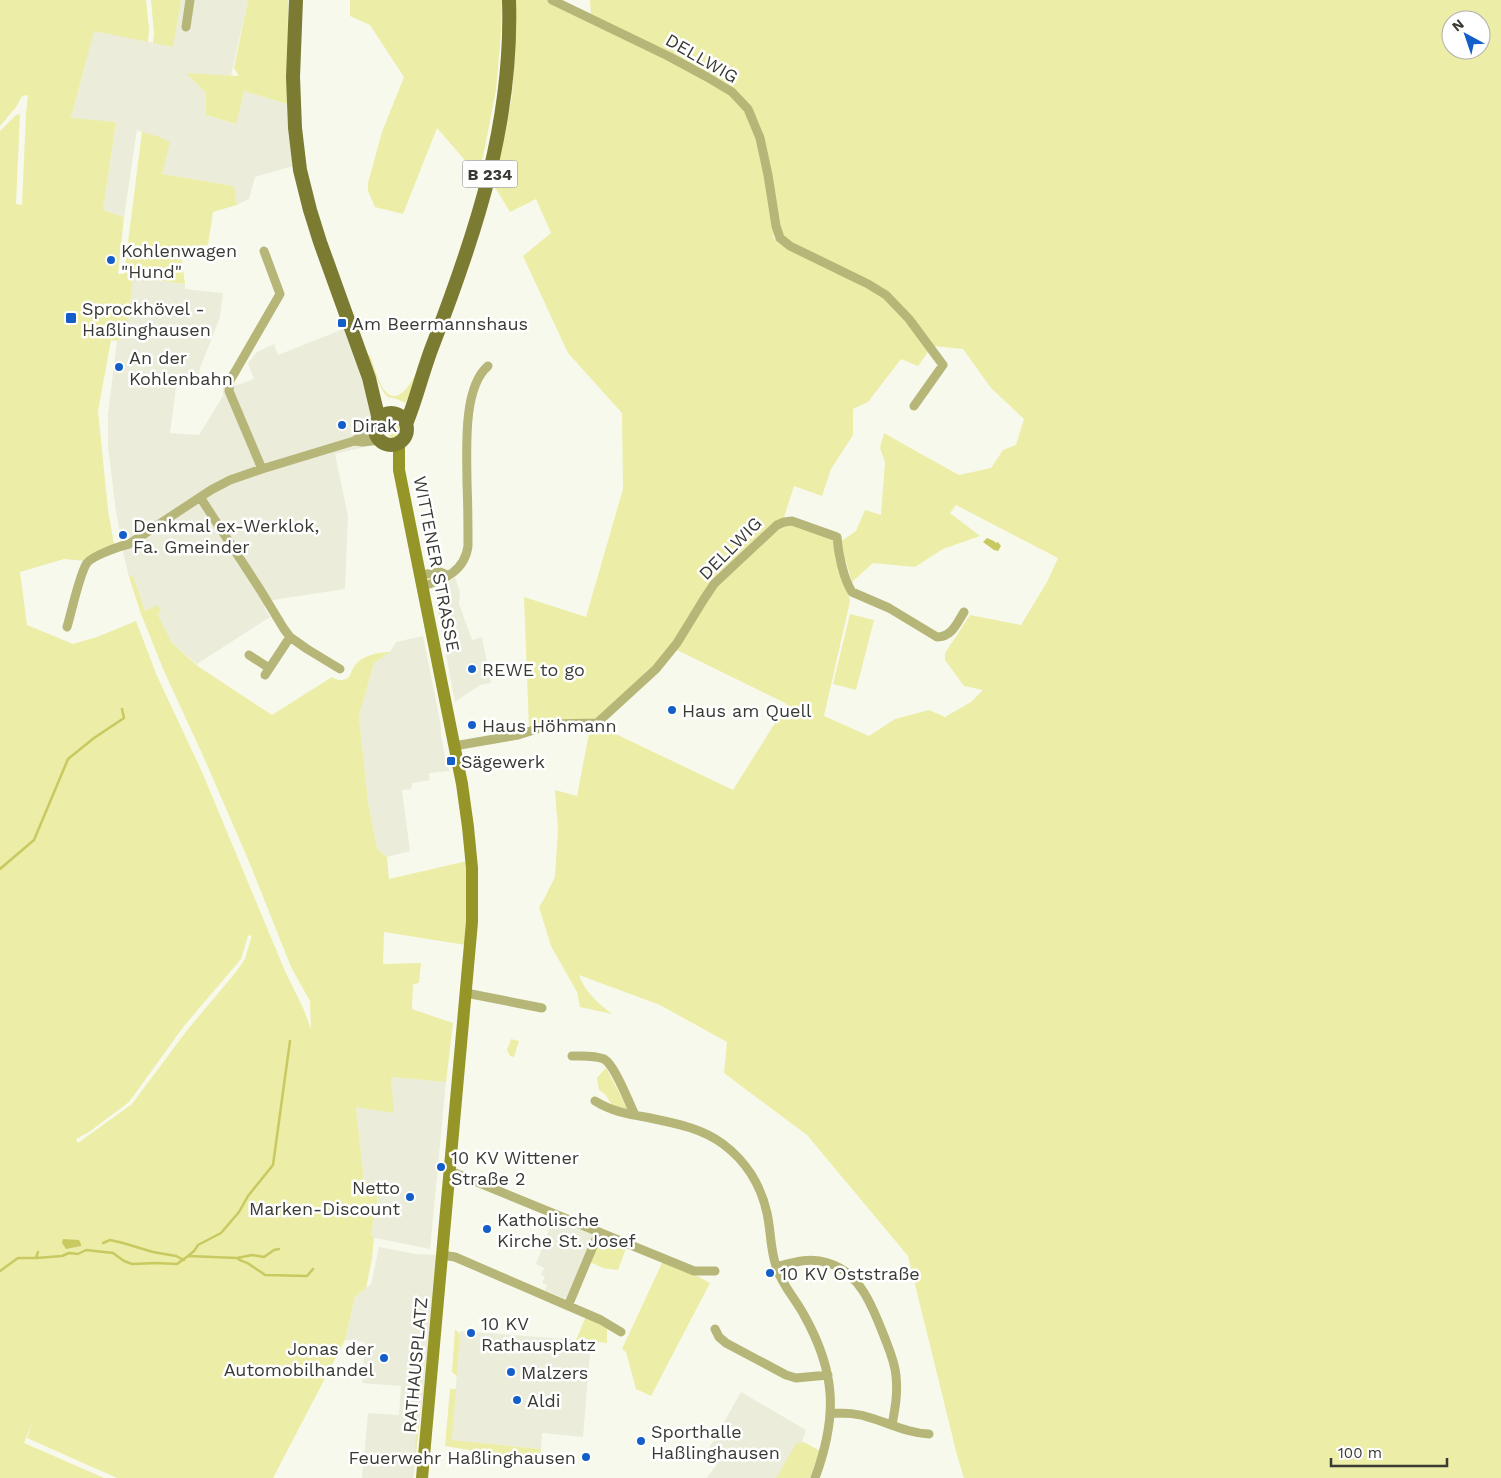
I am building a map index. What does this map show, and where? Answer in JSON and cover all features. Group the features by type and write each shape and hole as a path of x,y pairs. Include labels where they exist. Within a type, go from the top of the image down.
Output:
{"main road":[{"name":"WITTENER STRASSE","path":"296,0 293,76 295,128 300,170 318,234 369,378 384,435 399,470 468,826 472,876 472,922 442,1255"},
{"name":"B 234","path":"398,418 416,394 476,223 489,178 505,94 509,45 509,0"},
{"name":"WITTENER STRASSE","path":"369,378 387,409 398,418"},
{"path":"385,415 398,418 406,435 384,435 385,415"},
{"name":"RATHAUSPLATZ","path":"422,1478 442,1255"}],"street":[{"path":"186,27 190,0"},
{"name":"DELLWIG","path":"552,0 707,77 732,92 748,108 760,138 776,226 780,238 790,246 868,284 886,295 909,319 943,365 914,406"},
{"path":"262,469 229,391 229,386 235,372 280,294 264,251"},
{"path":"422,581 440,581 462,564 467,553 466,435 468,414 478,377 488,366"},
{"path":"67,627 87,562 129,544 211,490 230,480 354,441 384,435"},
{"path":"200,497 290,637 340,668"},
{"name":"DELLWIG","path":"454,746 518,735 553,724 597,723 656,669 677,643 704,598 720,577 770,530 784,522 792,521 837,537 846,579 852,592 889,608 937,637 947,635 952,631 964,612"},
{"path":"249,655 266,666 268,671 290,637"},
{"path":"466,993 542,1008"},
{"path":"572,1056 598,1057 607,1062 614,1070 635,1115"},
{"path":"596,1101 611,1110 692,1128 713,1138 733,1152 749,1172 759,1189 767,1213 771,1248 776,1267 817,1339 828,1375 831,1413 827,1444 815,1478"},
{"path":"450,1171 694,1271 715,1271"},
{"path":"568,1306 600,1232"},
{"path":"442,1255 455,1257 601,1320 621,1332"},
{"path":"776,1267 806,1260 828,1263 843,1270 863,1290 893,1360 897,1392 892,1425"},
{"path":"715,1329 719,1337 726,1343 786,1375 796,1378 828,1375"},
{"path":"831,1413 858,1414 917,1434 929,1434"}],"shaded area":[{"path":"181,0 248,0 231,76 186,73 206,93 206,115 235,124 244,91 287,104 288,131 293,166 255,177 249,199 237,205 234,186 162,174 142,132 137,130 124,217 103,210 116,122 71,119 94,30 172,47"},
{"path":"133,277 185,284 185,289 223,293 220,317 200,368 198,382 177,380 170,433 199,435 223,396 223,386 237,385 254,379 248,363 257,352 274,344 278,355 346,328 381,443 335,454 348,516 345,589 273,600 264,607 270,617 197,664 172,643 158,615 161,609 157,606 145,611 133,575 129,577 121,544 129,538 126,531 120,532 116,512 108,447 108,414 117,341 127,334"},
{"path":"987,538 996,543 998,542 1001,546 998,551 983,542"},
{"path":"455,577 460,592 459,604 472,640 482,637 491,683 480,685 455,702 435,597 439,590"},
{"path":"423,636 441,726 446,762 450,771 429,773 430,780 412,783 411,789 402,790 410,851 387,857 377,849 368,802 359,716 374,663 390,652 396,642"},
{"path":"391,1077 446,1082 430,1249 371,1237 380,1185 364,1181 356,1106 393,1113"},
{"path":"554,1217 560,1219 559,1222 565,1225 567,1222 594,1235 565,1299 545,1290 547,1285 542,1283 545,1277 541,1275 544,1268 536,1264"},
{"path":"63,1239 79,1240 81,1246 66,1249 62,1243"},
{"path":"379,1247 416,1254 438,1255 430,1345 413,1478 362,1478 368,1413 399,1415 401,1386 362,1383 365,1342 345,1340 355,1297 371,1284"},
{"path":"460,1331 591,1341 583,1437 542,1433 541,1449 452,1440"},
{"path":"741,1392 806,1430 795,1465 812,1475 810,1478 706,1478 717,1465 703,1459"}],"green space":[{"path":"0,0 146,0 149,29 148,42 94,31 71,118 116,122 103,210 124,217 118,274 124,274 142,132 170,142 162,174 234,186 237,205 213,212 208,245 180,247 185,284 133,277 127,334 117,341 111,340 98,411 108,510 114,544 85,561 64,559 20,572 27,625 73,644 97,637 136,621 157,676 202,772 311,1029 310,1001 291,967 250,864 164,671 141,614 129,577 133,575 145,611 157,605 161,610 158,615 172,643 199,667 272,715 332,677 340,680 348,678 357,663 365,657 390,652 374,663 359,716 368,802 377,849 387,857 389,879 467,861 466,945 384,932 383,964 421,963 419,983 413,984 412,1009 453,1023 446,1082 391,1077 394,1113 356,1107 364,1181 380,1184 371,1236 374,1237 372,1259 366,1288 355,1297 345,1340 273,1478 117,1478 27,1438 33,1420 24,1443 104,1478 0,1478 0,131 16,115 20,114 16,204 22,205 28,95 22,96 16,107 0,126","holes":["252,935 245,959 188,1029 132,1104 78,1143 76,1139 89,1132 129,1102 184,1026 241,959 248,936"]},
{"path":"151,0 181,0 173,47 153,43"},
{"path":"248,0 288,0 287,104 244,91 236,124 206,115 206,93 186,73 239,76 234,68"},
{"path":"350,0 502,0 496,90 480,164 483,181 437,128 403,214 375,207 368,191 368,183 382,132 404,77 370,25 350,16"},
{"path":"515,0 549,0 643,47 643,41 591,15 590,0 1501,0 1501,1478 964,1478 908,1256 807,1135 724,1073 727,1042 660,1005 579,975 588,992 612,1014 580,1007 577,992 551,946 539,907 555,877 558,830 555,790 577,796 590,728 599,726 733,790 787,704 675,649 713,587 769,533 785,522 800,524 832,538 837,550 850,601 824,716 869,736 895,719 929,710 945,717 971,702 983,690 964,686 945,660 945,653 970,615 1021,625 1047,582 1058,558 956,505 950,513 980,536 943,549 915,567 873,563 852,582 840,542 856,531 865,510 881,515 885,462 880,448 884,433 959,475 991,468 1003,450 1016,445 1024,419 991,388 963,349 933,346 903,308 884,290 787,240 781,233 776,211 773,238 887,297 930,349 918,366 901,359 868,402 853,409 853,435 831,469 822,496 794,486 784,517 773,524 709,588 677,638 651,671 615,704 595,719 551,723 529,729 524,597 586,617 623,489 622,413 568,353 523,256 551,233 536,199 510,212 493,184 512,97"},
{"path":"368,355 370,355 382,386 391,396 398,395 405,390 421,363 405,403 388,397 384,393"},
{"path":"388,421 396,422 400,427 399,435 396,437 391,438 386,431 385,423"},
{"path":"850,614 874,620 856,690 833,684"},
{"path":"511,1039 519,1041 514,1057 510,1056 507,1050"},
{"path":"606,1068 628,1109 612,1105 605,1094 599,1090 597,1078"},
{"path":"601,1237 627,1246 618,1270 603,1268 590,1262"},
{"path":"663,1261 710,1283 651,1396 636,1389 626,1352 622,1349"},
{"path":"586,1316 607,1325 607,1343 576,1340"},
{"path":"455,1329 460,1334 457,1376 452,1372"},
{"path":"450,1389 456,1389 452,1440 541,1449 540,1455 529,1460 445,1446"},
{"path":"417,1418 420,1419 413,1478"},
{"path":"804,1442 820,1451 810,1478 776,1478 796,1444"}],"waterway":[{"path":"0,869 34,840 68,759 94,738 124,718 122,709"},
{"path":"188,1256 198,1245 221,1233 239,1212 248,1196 273,1165 290,1041"},
{"path":"103,1243 110,1240 153,1252 176,1256 184,1260"},
{"path":"237,1258 252,1255 264,1257 279,1249"},
{"path":"0,1271 18,1258 62,1256 69,1253 78,1254 86,1250 113,1253 132,1264 177,1264 188,1256 237,1258 265,1275 307,1276 313,1269"},
{"path":"36,1258 38,1252"}],"place":[{"name":"Kohlenwagen \"Hund\"","path":"111,260"},
{"name":"Sprockhövel - Haßlinghausen","path":"71,318"},
{"name":"Am Beermannshaus","path":"342,323"},
{"name":"An der Kohlenbahn","path":"119,367"},
{"name":"Dirak","path":"342,425"},
{"name":"Denkmal ex-Werklok, Fa. Gmeinder","path":"123,535"},
{"name":"REWE to go","path":"472,669"},
{"name":"Haus am Quell","path":"672,710"},
{"name":"Haus Höhmann","path":"472,725"},
{"name":"Sägewerk","path":"451,761"},
{"name":"10 KV Wittener Straße 2","path":"441,1167"},
{"name":"Netto Marken-Discount","path":"410,1197"},
{"name":"Katholische Kirche St. Josef","path":"487,1229"},
{"name":"10 KV Oststraße","path":"770,1273"},
{"name":"10 KV Rathausplatz","path":"471,1333"},
{"name":"Jonas der Automobilhandel","path":"384,1358"},
{"name":"Malzers","path":"511,1372"},
{"name":"Aldi","path":"517,1400"},
{"name":"Sporthalle Haßlinghausen","path":"641,1441"},
{"name":"Feuerwehr Haßlinghausen","path":"586,1457"}]}
